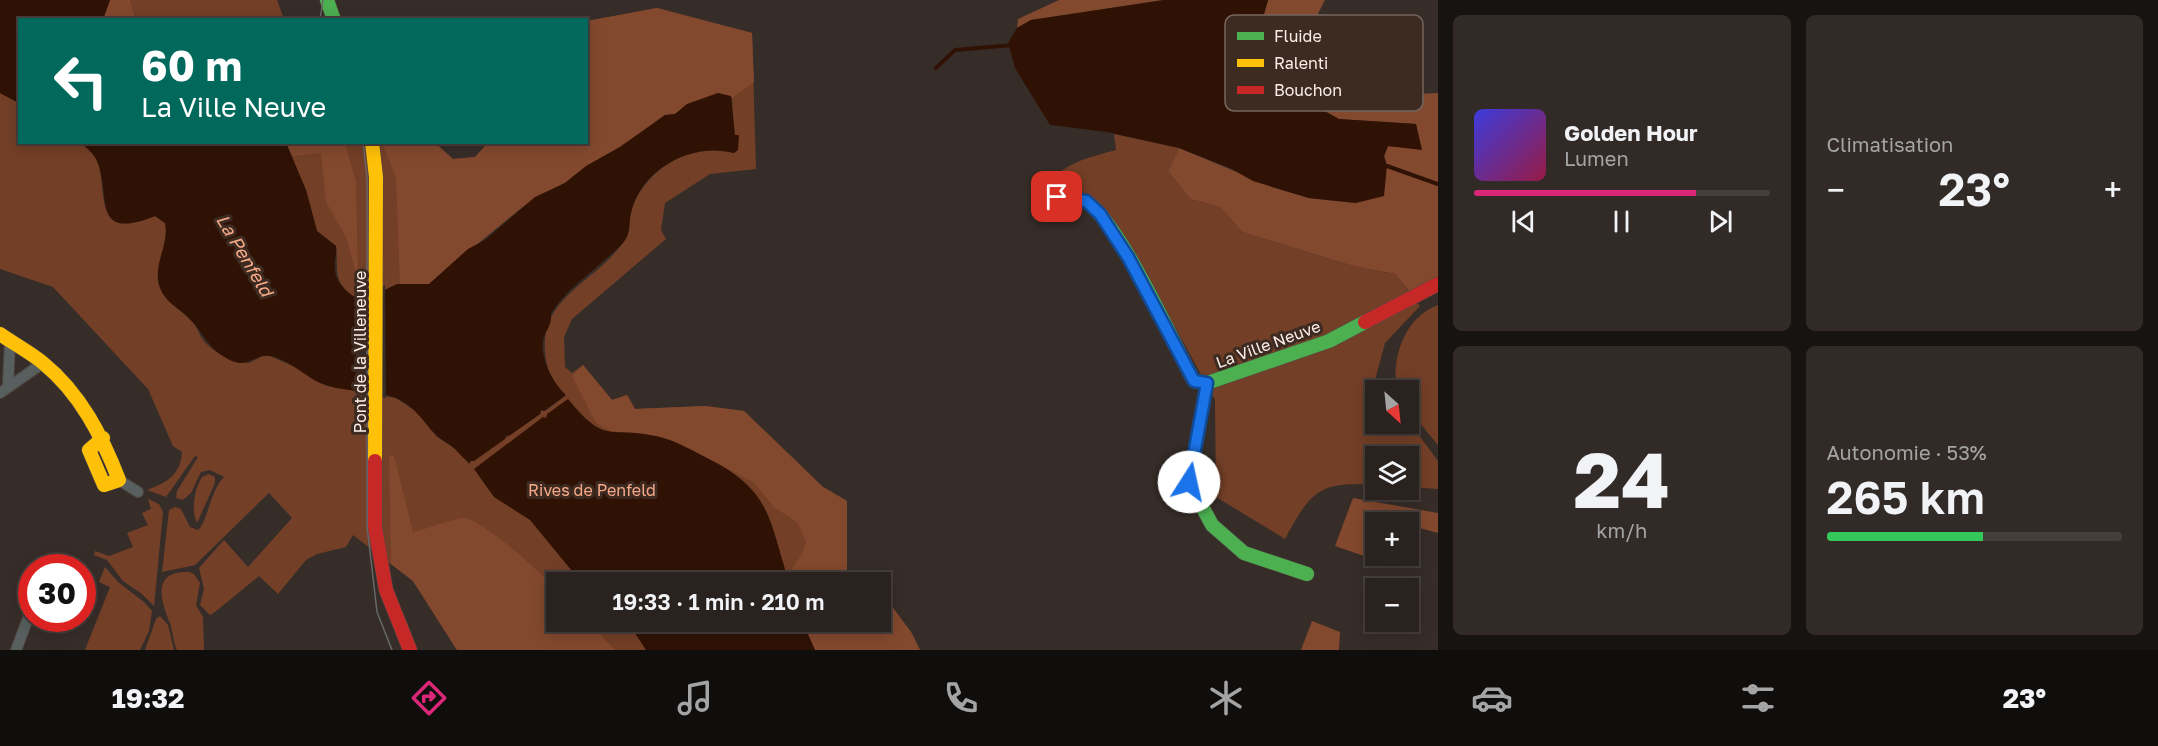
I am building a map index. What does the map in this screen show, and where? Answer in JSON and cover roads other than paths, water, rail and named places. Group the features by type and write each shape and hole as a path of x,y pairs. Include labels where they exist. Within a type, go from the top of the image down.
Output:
{"street":[{"path":"327,0 333,18"},
{"name":"Pont de la Villeneuve","path":"372,144 376,177 375,527 386,590 410,650"},
{"name":"La Ville Neuve","path":"1057,197 1086,201 1100,214 1128,257 1194,381 1207,383 1329,340 1438,284"},
{"path":"5,337 43,363 68,387 103,438 119,480 138,492"},
{"path":"4,389 5,337"},
{"path":"4,389 43,363"},
{"path":"1178,495 1189,482 1207,383"},
{"path":"1189,482 1212,525 1244,553 1307,574"},
{"path":"16,650 23,632"}],"water":[{"path":"0,0 110,0 103,18 18,18 18,102 0,93"},
{"path":"1164,0 1268,0 1263,15 1225,15 1225,111 1325,111 1339,119 1416,124 1422,150 1388,146 1384,156 1387,166 1384,196 1356,203 1309,198 1253,181 1230,168 1179,148 1107,132 1050,125 1015,68 1008,43 1017,28 1031,20"},
{"name":"Rives de Penfeld","path":"718,93 731,96 735,135 739,135 738,150 734,153 702,151 687,155 672,161 647,181 632,209 626,239 564,296 551,314 550,324 544,337 543,352 556,384 566,395 544,411 541,410 540,414 509,436 506,435 505,439 474,461 470,461 470,464 452,446 436,435 411,407 400,400 383,394 338,388 321,383 277,358 263,356 240,363 220,354 194,323 161,291 158,269 165,238 165,223 155,216 134,223 120,223 111,219 104,199 101,172 96,159 81,144 286,144 306,190 317,231 336,246 335,267 338,280 349,293 364,300 397,284 429,284 468,249 485,240 535,197 565,183 586,166 620,147 665,115 675,114 687,104"},
{"name":"Rives de Penfeld","path":"568,399 591,423 599,428 608,431 639,433 669,440 728,470 744,482 765,509 786,572 573,572 530,520 494,497 474,469 543,417 546,418 547,414"},
{"path":"634,632 807,632 815,650 646,650"}],"waterway":[{"path":"936,68 955,50 1013,45"},
{"path":"1387,166 1438,184"}],"tram line":[{"path":"320,18 323,0"},
{"path":"363,144 367,178 367,526 377,612 392,650"}],"water label":[{"name":"La Penfeld","path":"245,255"}]}
